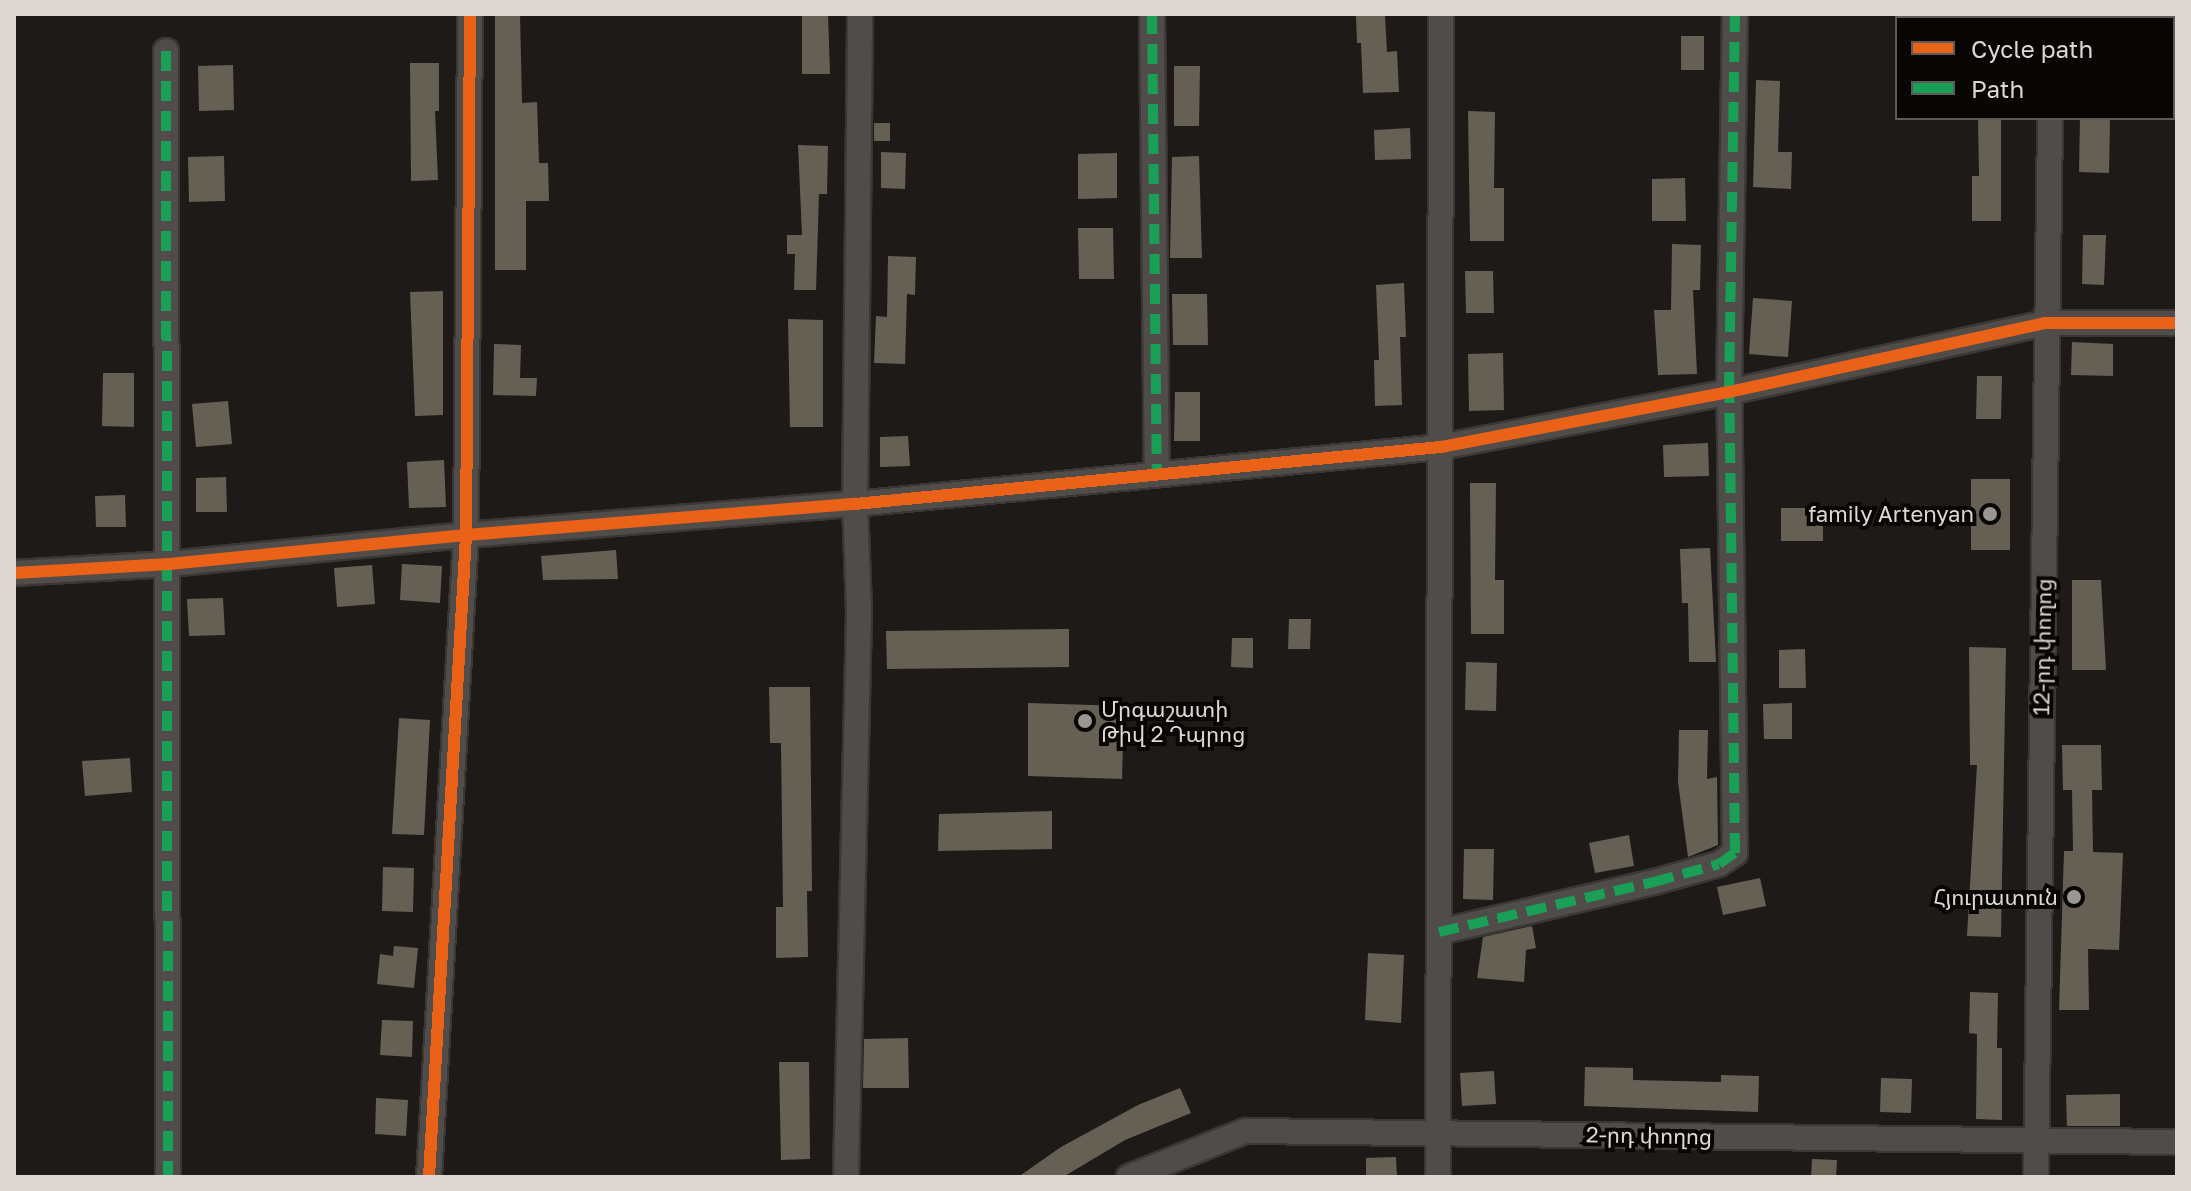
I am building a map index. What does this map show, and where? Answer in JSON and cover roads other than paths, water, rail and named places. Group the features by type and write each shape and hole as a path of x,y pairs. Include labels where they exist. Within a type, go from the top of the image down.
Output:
{"street":[{"path":"429,1177 466,535 470,14"},
{"path":"846,1177 859,611 855,504 860,14"},
{"path":"1152,14 1157,473"},
{"path":"1438,1177 1441,14"},
{"path":"1439,932 1654,882 1719,864 1735,853 1729,392 1735,14"},
{"path":"166,51 168,1177"},
{"name":"12-րդ փողոց","path":"2036,1177 2050,120"},
{"path":"14,573 169,564 466,535 855,504 1441,447 1729,392 2045,323 2177,323"},
{"name":"2-րդ փողոց","path":"1129,1177 1245,1131 2177,1142"}],"place":[{"name":"family Artenyan","path":"1990,514"},
{"name":"Մրգաշատի Թիվ 2 Դպրոց","path":"1085,721"},
{"name":"Հյուրատուն","path":"2074,897"}]}
